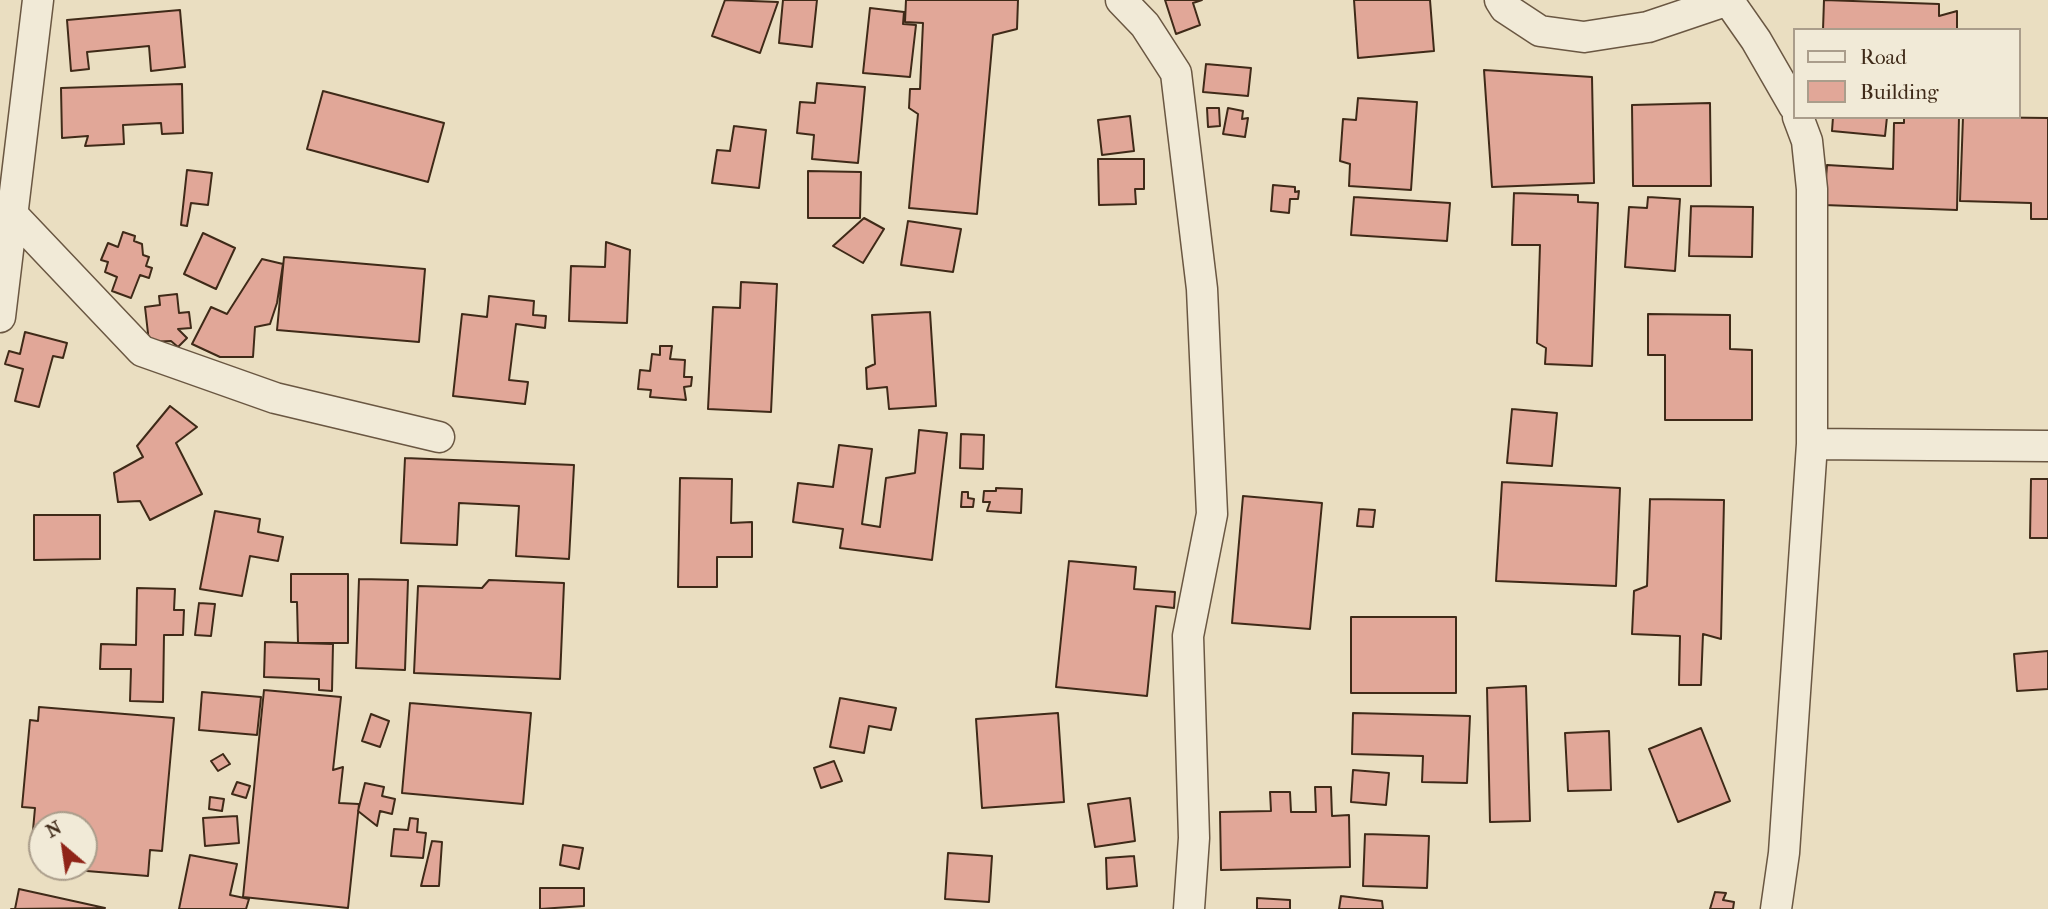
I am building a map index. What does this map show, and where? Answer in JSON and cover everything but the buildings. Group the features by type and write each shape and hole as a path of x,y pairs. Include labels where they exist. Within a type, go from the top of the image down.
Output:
{"street":[{"path":"0,317 38,0"},
{"path":"1121,0 1145,25 1176,73 1202,289 1212,514 1188,636 1194,838 1189,909"},
{"path":"1500,0 1505,8 1540,30 1584,37 1648,27 1728,0 1756,40 1792,103"},
{"path":"1776,909 1784,853 1812,444 1812,189 1807,141 1799,119"},
{"path":"12,214 142,352 275,398 439,437"},
{"path":"1812,444 2048,446"}]}
